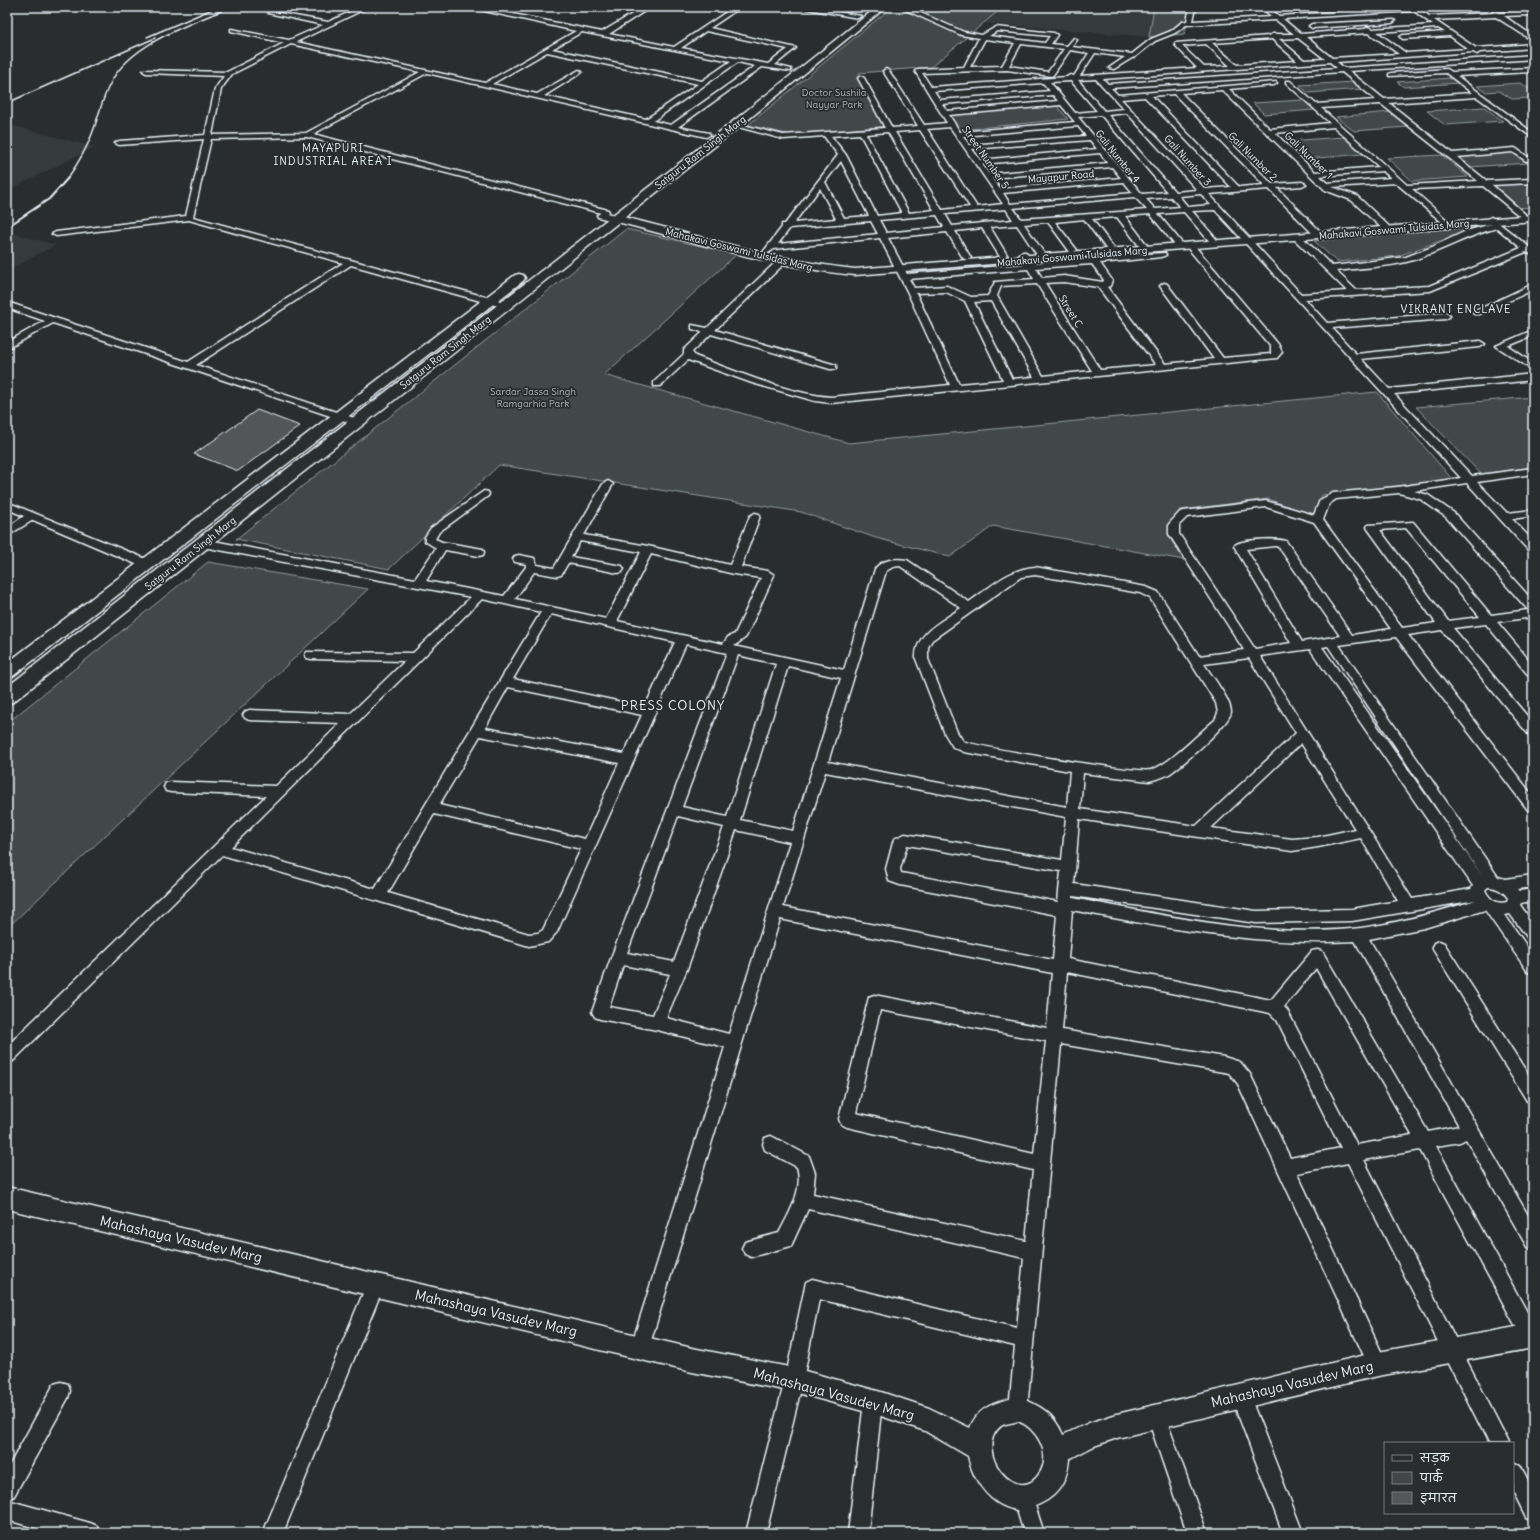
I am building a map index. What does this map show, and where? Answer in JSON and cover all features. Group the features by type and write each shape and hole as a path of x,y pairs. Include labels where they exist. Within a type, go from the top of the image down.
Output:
{"main road":[{"name":"Satguru Ram Singh Marg","path":"688,149 870,7"},
{"name":"Satguru Ram Singh Marg","path":"7,672 489,300 610,212 735,125 882,7"},
{"name":"Satguru Ram Singh Marg","path":"7,697 505,305 610,212"}],"street":[{"path":"347,7 363,8"},
{"path":"469,7 675,49 789,70"},
{"path":"604,34 648,7"},
{"path":"675,49 738,7"},
{"path":"800,7 858,16"},
{"path":"902,7 963,34 1129,57"},
{"path":"1190,22 1194,15 1193,7"},
{"path":"1340,7 1361,22 1370,31 1428,72"},
{"path":"1485,7 1533,39"},
{"path":"189,218 218,89 228,74 290,42 363,8"},
{"path":"1112,68 1129,57 1136,55 1152,40 1166,35 1184,23 1349,14 1414,8 1499,68"},
{"path":"1265,10 1282,10"},
{"path":"1265,10 1290,27 1343,69 1357,77 1384,102 1522,216"},
{"path":"270,12 329,24"},
{"path":"1414,20 1533,13"},
{"path":"1306,26 1399,20"},
{"path":"1177,44 1272,36 1439,26"},
{"path":"1282,28 1298,27"},
{"path":"704,29 793,48 770,66"},
{"path":"1047,46 1054,35 996,29 983,37 966,69 1007,68 1074,78 1213,240"},
{"path":"1519,30 1533,29"},
{"path":"233,30 486,84 706,134"},
{"path":"486,84 581,30"},
{"path":"1007,68 1005,67 1019,42 1027,32"},
{"path":"1166,35 1182,34"},
{"path":"1373,39 1450,34"},
{"path":"1166,35 1203,70"},
{"path":"1272,36 1302,62"},
{"path":"1050,74 1074,40"},
{"path":"1206,41 1235,67"},
{"path":"1310,43 1318,42"},
{"path":"930,89 1403,54 1533,46"},
{"path":"546,50 703,83"},
{"path":"1074,78 1093,52"},
{"path":"1107,86 1533,57"},
{"path":"648,121 737,60"},
{"path":"673,127 760,65"},
{"path":"1449,73 1533,66"},
{"name":"Street Number 5","path":"966,69 918,71 952,125 1040,253"},
{"path":"1383,75 1428,72 1449,73 1533,70"},
{"path":"146,71 228,74"},
{"path":"307,135 426,71"},
{"path":"886,71 975,209"},
{"path":"538,97 579,72"},
{"path":"1449,73 1533,136"},
{"name":"Gali Number 3","path":"1098,77 1218,207 1298,297 1533,548"},
{"path":"1338,78 1357,77"},
{"path":"861,78 890,130 967,258"},
{"name":"Gali Number 4","path":"1044,80 1112,165 1178,243"},
{"path":"1116,97 1292,82 1315,106 1407,187 1444,222"},
{"name":"Gali Number 1","path":"1224,88 1331,190 1354,198 1387,228"},
{"name":"Gali Number 2","path":"1176,92 1269,187 1316,232"},
{"path":"938,102 1054,93"},
{"path":"1146,95 1237,189"},
{"path":"1315,106 1479,95"},
{"path":"945,113 1063,103"},
{"path":"1072,116 1129,111"},
{"path":"959,134 1079,124"},
{"path":"735,125 777,137 952,125"},
{"path":"1269,131 1337,125"},
{"path":"862,132 907,216"},
{"path":"827,134 842,155 911,291 955,387"},
{"path":"119,143 208,137 307,135 610,212"},
{"path":"968,147 1091,138"},
{"path":"1449,156 1515,150 1526,159 1533,158"},
{"path":"978,162 1102,151"},
{"path":"769,249 785,226 842,155"},
{"path":"988,176 1112,165"},
{"path":"1314,174 1386,169"},
{"name":"Mayapur Road","path":"998,191 1125,180"},
{"path":"1326,185 1399,180"},
{"path":"1407,187 1533,181"},
{"path":"821,182 841,222"},
{"path":"785,226 1008,206 1302,184"},
{"path":"769,249 949,228 1218,207"},
{"name":"Mahakavi Goswami Tulsidas Marg","path":"610,212 769,249 825,264 900,270 967,258 1003,256 1026,260 1040,253 1213,240 1298,237 1444,222 1494,222 1533,215"},
{"name":"Mahakavi Goswami Tulsidas Marg","path":"610,212 782,261 842,272 870,272 1026,260 1125,255 1247,239 1316,232 1494,222 1533,218"},
{"path":"1120,215 1143,245"},
{"path":"1086,217 1110,248"},
{"path":"56,234 189,218 505,305"},
{"path":"1050,220 1074,250"},
{"path":"1330,269 1407,259 1435,249 1494,222 1530,251"},
{"path":"984,225 1003,256"},
{"path":"1298,237 1354,293"},
{"path":"688,355 692,358 755,381 824,400 1274,356 1277,350 1190,246"},
{"path":"1298,297 1430,288 1530,251"},
{"path":"1026,260 1094,261 1125,255 1162,255"},
{"name":"Street C","path":"1026,260 1098,374"},
{"path":"657,384 669,370 688,355 687,352 689,349 782,261"},
{"path":"992,297 998,284 1070,279 1101,285 1108,284 1108,280 1094,261"},
{"path":"189,366 350,262"},
{"path":"1101,285 1162,367"},
{"path":"1164,286 1220,361"},
{"path":"1477,312 1533,287"},
{"path":"911,291 947,289 970,300 992,297"},
{"path":"992,297 994,298 1040,379"},
{"path":"970,300 1009,382"},
{"path":"7,305 356,422"},
{"path":"1325,326 1446,316"},
{"path":"7,346 53,320"},
{"path":"695,327 833,367"},
{"path":"1533,333 1501,346 1533,367"},
{"path":"1354,357 1480,344"},
{"path":"1386,392 1533,377"},
{"path":"1318,520 1324,502 1333,496 1397,490 1533,471"},
{"path":"531,568 557,572 608,484"},
{"path":"1397,490 1424,497 1450,515 1533,612"},
{"path":"479,552 442,546 430,541 432,534 484,494"},
{"path":"1408,905 1364,832 1250,654 1212,590 1174,534 1174,524 1184,514 1266,504 1318,520 1399,632 1533,806"},
{"path":"7,505 147,564"},
{"path":"1504,517 1533,513"},
{"path":"7,533 32,516"},
{"path":"734,570 755,516"},
{"path":"1533,673 1409,524 1372,527 1445,626 1533,732"},
{"path":"578,537 648,550 734,570 768,575 740,637 732,640 673,810 618,958 600,1012 657,1023 735,1043"},
{"path":"1300,647 1239,546 1275,542 1282,543 1349,640"},
{"path":"203,543 480,595 848,675"},
{"path":"418,584 442,546"},
{"path":"610,623 648,550"},
{"path":"507,601 531,568 532,564 530,561 519,559"},
{"path":"565,559 618,569"},
{"path":"640,1347 881,569 886,564 894,562 903,563 970,608"},
{"path":"1028,571 1149,592 1158,598 1197,661 1222,702 1225,709 1225,716 1166,770 1159,774 1139,776 1077,767 964,747 954,740 922,659 921,649 928,637 1017,574 1028,571"},
{"path":"7,1056 480,595"},
{"path":"379,895 548,610"},
{"path":"1197,661 1488,620 1533,612"},
{"path":"219,849 529,940 538,940 546,937 550,932 682,639"},
{"path":"1331,642 1489,893 1533,967"},
{"path":"1314,645 1489,893 1505,909 1514,902 1533,895"},
{"path":"311,655 416,657"},
{"path":"657,1023 680,969 732,822 783,662"},
{"path":"505,682 649,712"},
{"path":"249,715 353,720"},
{"path":"476,731 627,760"},
{"path":"1198,832 1302,735"},
{"path":"820,766 1073,813 1292,845 1318,842 1364,832"},
{"path":"1018,1409 1054,1036 1077,767"},
{"path":"1515,782 1533,789"},
{"path":"172,787 279,791"},
{"path":"430,808 589,845"},
{"path":"673,810 798,838"},
{"path":"1068,867 905,839 899,843 893,869 894,876 900,879 1065,901 1245,934 1308,937 1359,934 1425,923 1489,893 1533,881"},
{"path":"1065,901 1256,917 1352,914 1509,889 1514,902 1533,934"},
{"path":"776,912 1274,1007 1282,1015 1498,1442"},
{"path":"1359,934 1533,1241"},
{"path":"1439,947 1533,1096"},
{"path":"1274,1007 1317,956 1424,1141 1532,1338"},
{"path":"618,958 680,969"},
{"path":"1042,1164 847,1119 874,1002 1054,1036 1224,1064 1234,1068 1244,1079 1378,1364"},
{"path":"1285,1167 1460,1134"},
{"path":"751,1248 785,1240 804,1200 807,1173 803,1162 771,1144"},
{"name":"Mahashaya Vasudev Marg","path":"7,1198 640,1347 794,1380 873,1402 929,1420 948,1429 978,1448"},
{"path":"804,1200 1033,1251"},
{"path":"273,1533 375,1285"},
{"path":"756,1533 794,1380 812,1288 1024,1339"},
{"name":"Mahashaya Vasudev Marg","path":"1056,1452 1089,1435 1156,1416 1378,1364 1532,1338"},
{"path":"7,1489 61,1391"},
{"path":"1240,1396 1293,1533"},
{"path":"858,1533 873,1402"},
{"path":"1018,1409 1028,1413 1039,1419 1047,1428 1056,1452 1056,1465 1052,1478 1045,1488 1035,1495 1023,1497 1010,1494 997,1487 987,1476 981,1462 978,1448 980,1434 986,1423 994,1414 1006,1410 1018,1409"},
{"path":"1156,1416 1197,1533"},
{"path":"1514,1474 1533,1511"},
{"path":"1023,1497 1034,1533"},
{"path":"7,1510 90,1533"}],"shaded area":[{"path":"1003,7 1154,7 1149,37 984,23"},
{"path":"7,124 94,147 7,191"},
{"path":"7,231 55,245 7,271"}],"green space":[{"name":"Doctor Sushila Nayyar Park","path":"892,7 1003,7 931,67 859,73 888,126 791,135 748,125"},
{"path":"1154,7 1193,7 1184,34 1149,37"},
{"path":"1451,78 1458,83 1404,87 1397,82"},
{"path":"1354,82 1363,89 1308,93 1300,85"},
{"path":"1520,83 1533,91 1533,98 1512,99 1499,91 1486,92 1477,86"},
{"path":"1303,100 1315,110 1264,114 1253,103"},
{"path":"1057,106 1068,119 959,130 949,114"},
{"path":"1484,107 1503,121 1445,125 1427,111"},
{"path":"1390,112 1408,127 1354,131 1336,117"},
{"path":"1343,137 1363,154 1307,159 1289,141"},
{"path":"1511,150 1528,163 1469,167 1452,153"},
{"path":"1442,155 1468,177 1412,181 1387,158"},
{"path":"1533,180 1533,207 1518,208 1487,183"},
{"path":"1482,226 1398,256 1337,262 1314,241"},
{"name":"Sardar Jassa Singh Ramgarhia Park","path":"626,229 737,254 604,375 849,443 1377,392 1452,479 1322,495 1315,516 1268,499 1180,510 1168,535 1184,560 993,526 950,557 876,538 801,512 499,465 389,569 236,539"},
{"path":"1533,397 1533,467 1481,474 1416,407"},
{"path":"208,562 368,589 7,928 7,723"}],"building":[{"path":"257,410 300,426 238,471 194,454"}],"railway":[{"path":"147,37 217,7"},
{"path":"67,179 87,146 108,88 120,68 148,45 164,36 231,7"},
{"path":"7,103 155,38"},
{"path":"7,227 49,199 68,178"}],"district":[{"name":"MAYAPURI INDUSTRIAL AREA I","path":"333,154"},
{"name":"VIKRANT ENCLAVE","path":"1456,309"},
{"name":"PRESS COLONY","path":"673,705"}]}
